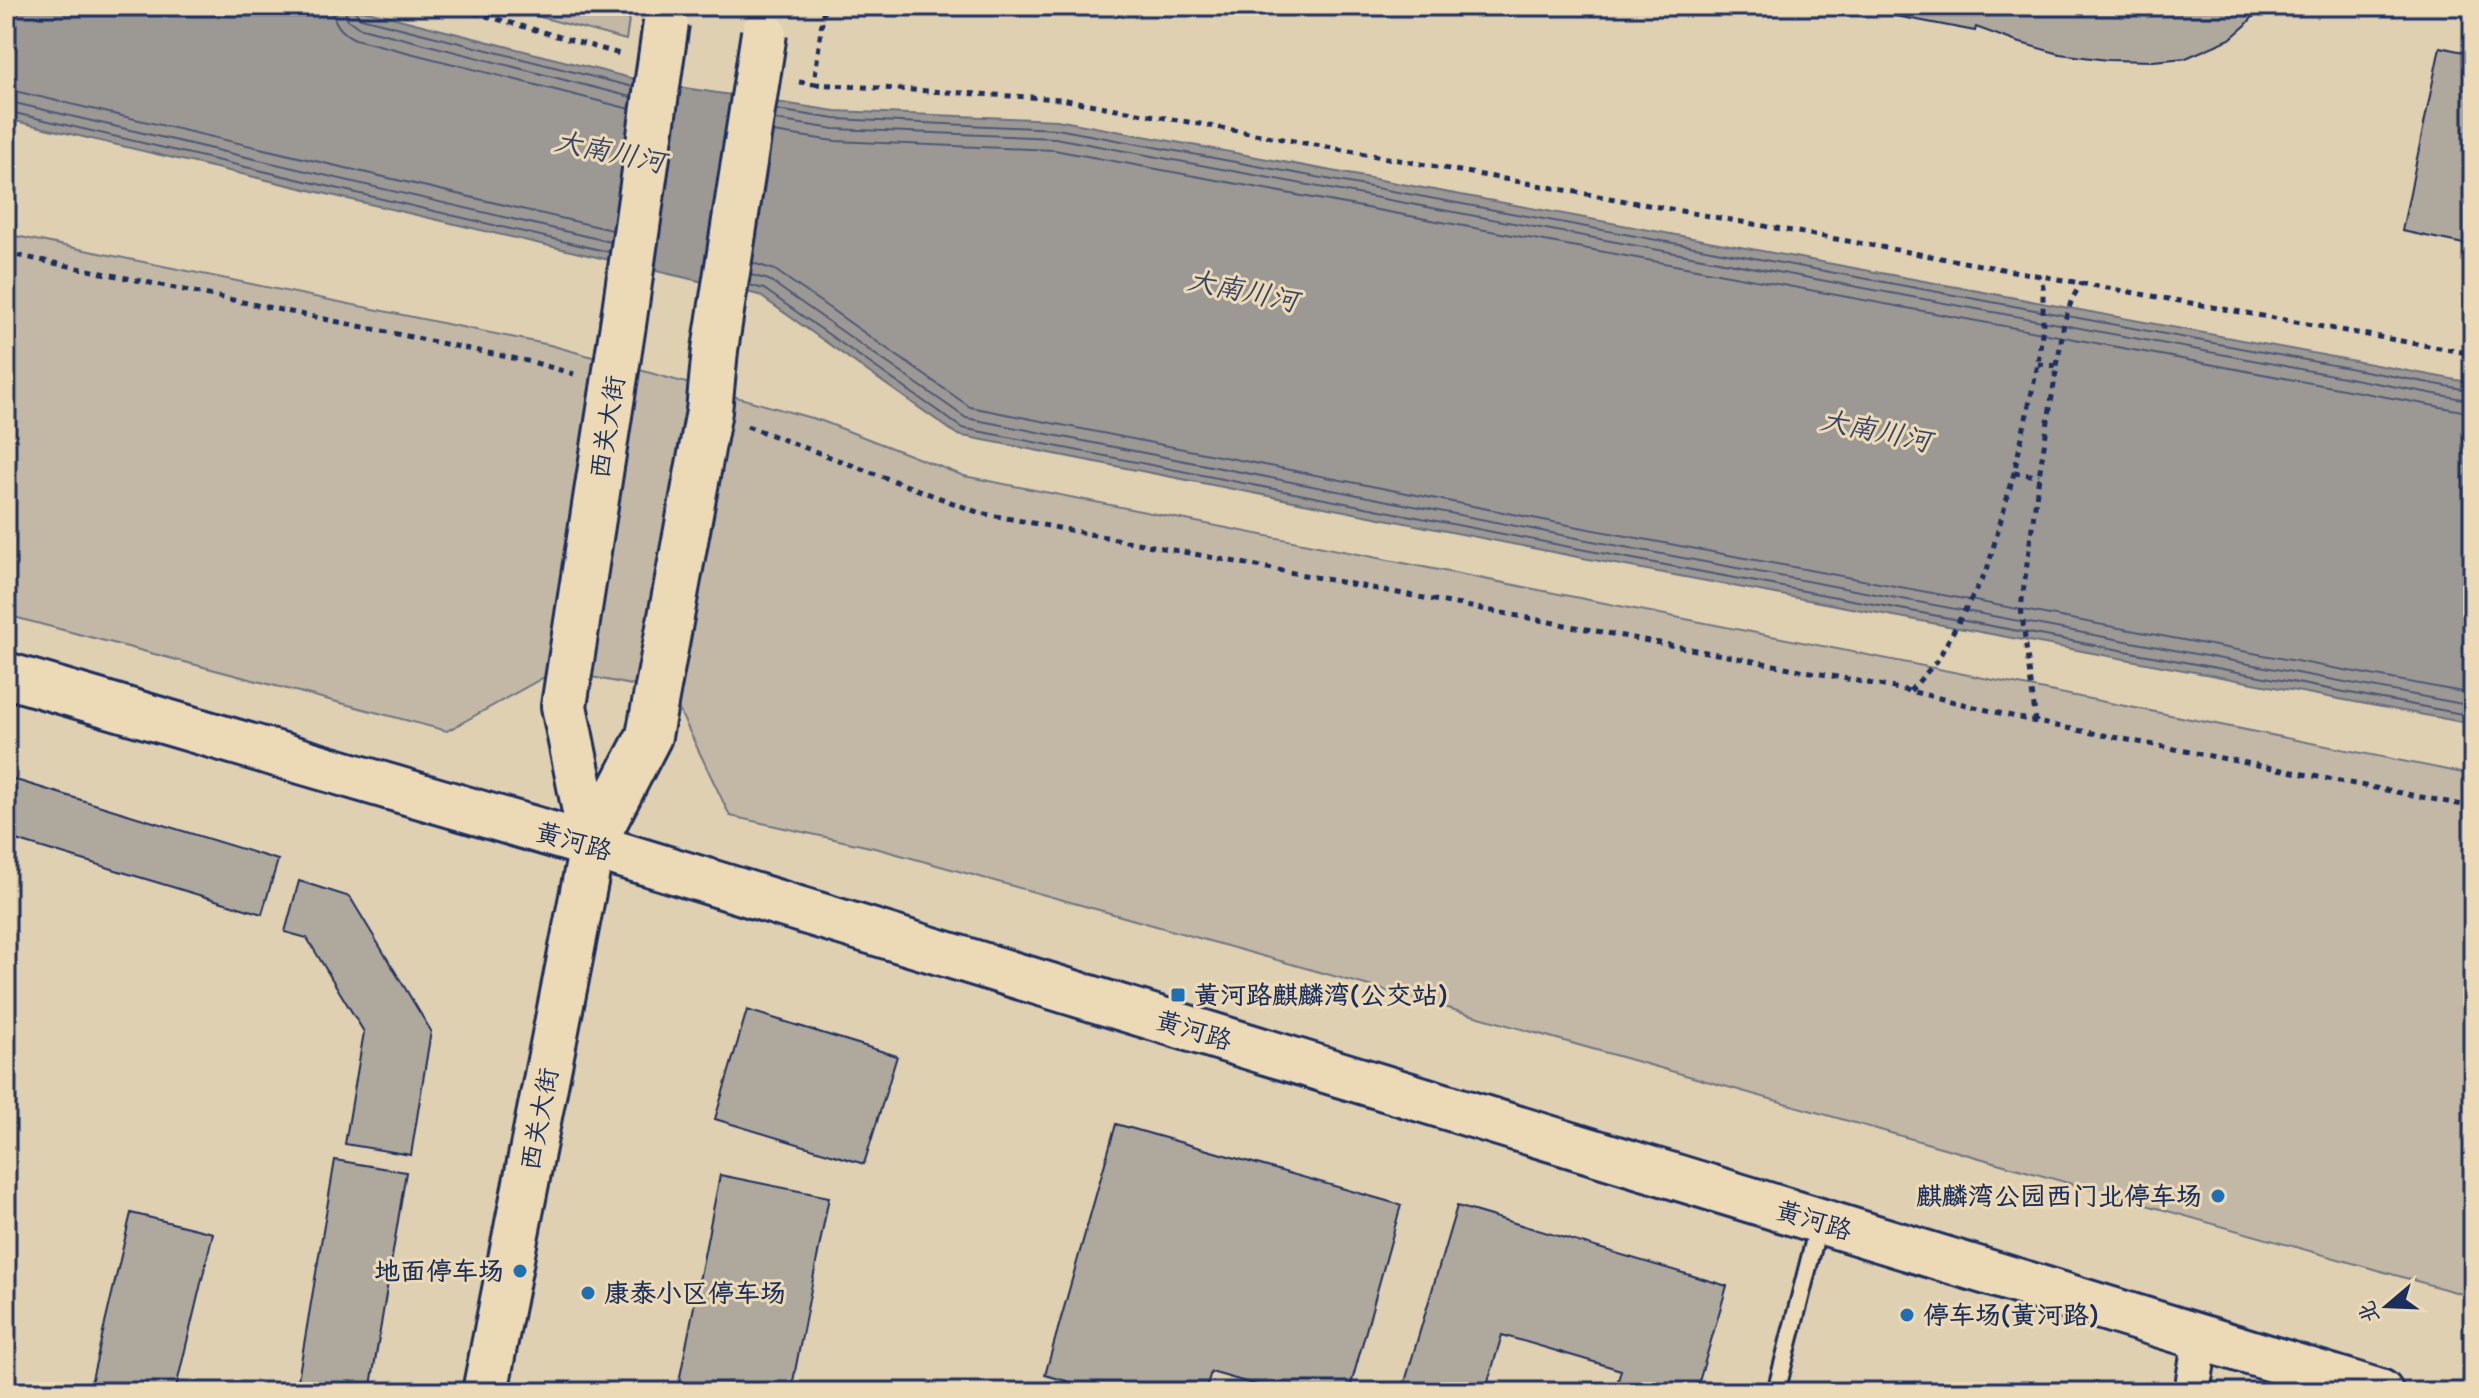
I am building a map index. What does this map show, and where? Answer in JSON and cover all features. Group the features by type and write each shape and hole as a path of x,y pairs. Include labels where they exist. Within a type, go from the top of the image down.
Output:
{"main road":[{"name":"西关大街","path":"592,846 564,706 667,15"},
{"name":"西关大街","path":"485,1392 592,846 649,736 709,411 715,350 766,20"},
{"name":"黄河路","path":"6,675 592,846 2380,1392"}],"street":[{"path":"2192,1392 2201,1337"}],"lane":[{"path":"1776,1392 1819,1221"}],"path":[{"path":"814,84 1061,99 2473,354"},
{"path":"6,253 532,362 614,386"},
{"path":"1910,691 1937,661 1987,570 2014,473 2038,364 2043,325 2043,286 2039,274"},
{"path":"2036,722 2021,608 2064,323 2082,282"},
{"path":"2038,364 2058,366"},
{"path":"709,411 980,513 1910,691 2036,722 2473,807"},
{"path":"2014,473 2039,476"}],"shaded area":[{"path":"499,6 631,6 626,40"},
{"path":"6,234 550,345 822,421 964,476 2473,775 2473,1297 879,849 730,816 671,693 557,670 447,731 6,615"}],"water":[{"name":"大南川河","path":"6,6 348,6 646,82 835,111 1057,120 2473,383 2473,724 1583,558 958,435 759,295 6,119"}],"building":[{"path":"1844,6 2262,6 2230,39 2186,58 2153,61 2107,60 2060,54 1976,27 1975,31"},
{"path":"2440,47 2473,54 2473,246 2402,231"},
{"path":"6,777 278,860 262,914 6,837"},
{"path":"299,881 350,897 431,1031 411,1155 345,1144 364,1032 307,938 285,932"},
{"path":"747,1010 897,1056 864,1164 715,1119"},
{"path":"1116,1124 1401,1205 1349,1392 1281,1392 1211,1372 1205,1392 1106,1392 1045,1375"},
{"path":"335,1160 406,1172 370,1392 296,1392"},
{"path":"720,1175 829,1197 791,1392 677,1392"},
{"path":"1457,1206 1727,1286 1696,1392 1684,1389 1683,1392 1615,1392 1621,1370 1502,1335 1485,1392 1402,1392"},
{"path":"131,1213 213,1233 175,1392 89,1392"}],"place":[{"name":"黄河路麒麟湾(公交站)","path":"1178,995"},
{"name":"麒麟湾公园西门北停车场","path":"2218,1196"},
{"name":"地面停车场","path":"520,1271"},
{"name":"康泰小区停车场","path":"588,1293"},
{"name":"停车场(黄河路)","path":"1907,1315"}]}
